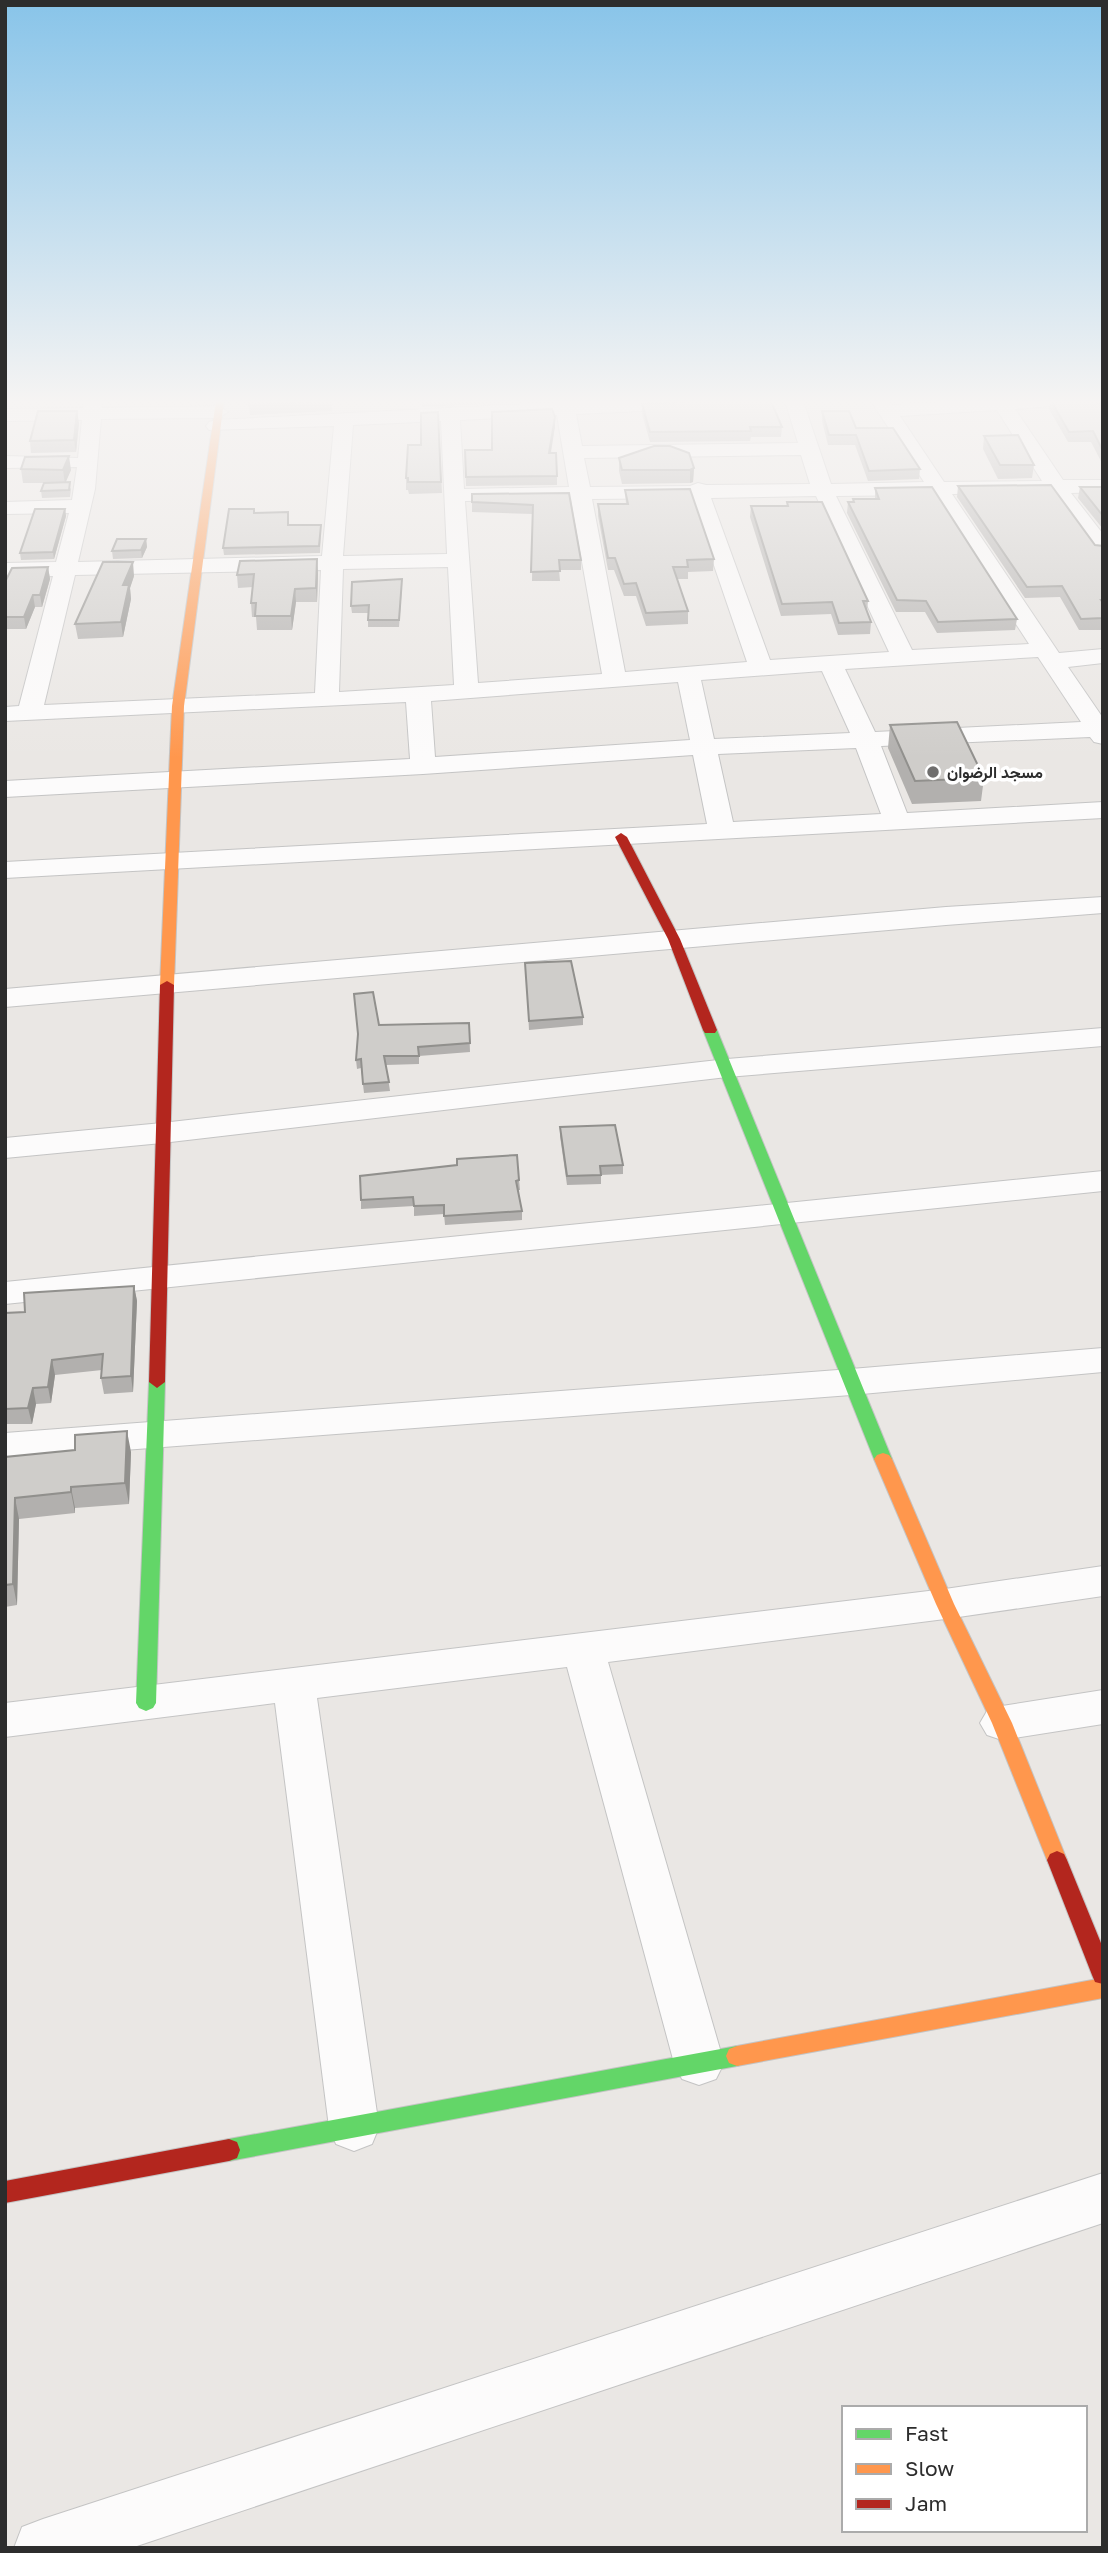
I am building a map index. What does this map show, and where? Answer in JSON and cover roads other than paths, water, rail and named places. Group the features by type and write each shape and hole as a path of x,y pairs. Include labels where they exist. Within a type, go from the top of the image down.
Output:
{"street":[{"path":"30,712 77,520"},
{"path":"146,1703 157,1436 158,1277 173,782 178,706 203,520"},
{"path":"327,698 336,520"},
{"path":"455,520 466,691"},
{"path":"586,520 615,681"},
{"path":"709,520 761,668"},
{"path":"837,520 903,656"},
{"path":"959,520 1100,733"},
{"path":"1081,520 1103,549"},
{"path":"5,570 457,560"},
{"path":"5,714 466,691 903,656 1103,656"},
{"path":"830,663 866,740 896,820"},
{"path":"688,675 701,747 722,832"},
{"path":"418,694 423,766"},
{"path":"5,789 173,782 701,747 1100,733"},
{"path":"5,870 1103,810"},
{"path":"621,837 674,939 851,1382 945,1604 1002,1723 1103,1975"},
{"path":"5,998 674,939 1103,905"},
{"path":"5,1149 727,1068 1103,1037"},
{"path":"5,1293 1103,1181"},
{"path":"5,1446 851,1382 1103,1360"},
{"path":"5,1720 945,1604 1103,1581"},
{"path":"583,1647 699,2063"},
{"path":"294,1684 354,2127"},
{"path":"1002,1723 1103,1707"},
{"path":"5,2192 1103,1988"},
{"path":"43,2548 1103,2198"}],"place":[{"name":"مسجد الرضوان","path":"933,772"}]}
